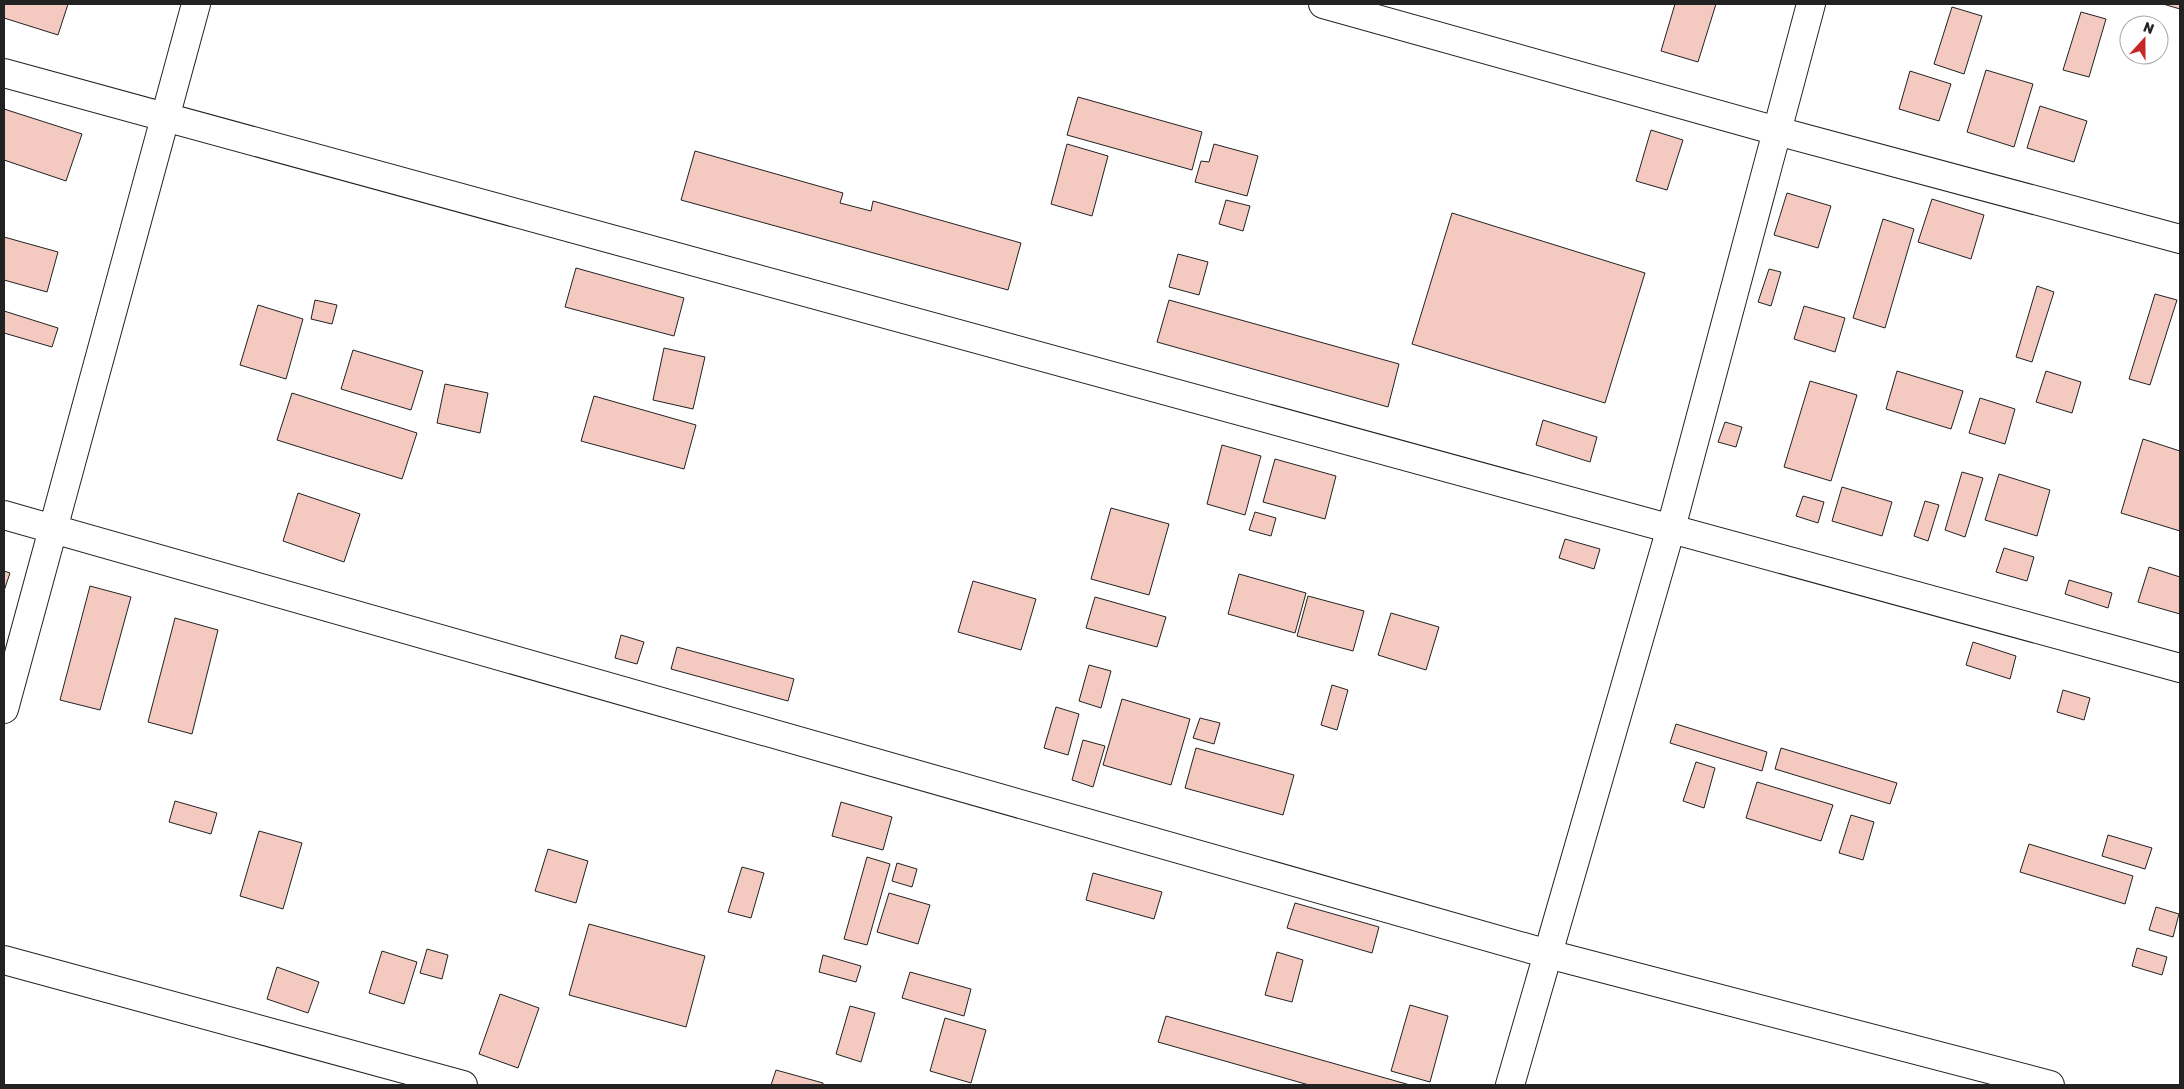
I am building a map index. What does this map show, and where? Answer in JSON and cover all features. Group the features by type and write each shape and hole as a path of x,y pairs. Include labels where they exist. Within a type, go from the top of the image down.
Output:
{"street":[{"path":"4,709 196,4"},
{"path":"1323,4 1777,131 2180,239"},
{"path":"1510,1085 1671,528 1811,4"},
{"path":"4,72 2180,668"},
{"path":"4,515 1548,954 2050,1085"},
{"path":"4,960 463,1085"}],"building":[{"path":"4,4 68,4 58,35 4,18"},
{"path":"1675,4 1716,4 1698,62 1661,51"},
{"path":"2163,4 2180,4 2180,9"},
{"path":"1952,7 1982,16 1964,74 1934,64"},
{"path":"2081,12 2106,19 2089,77 2063,70"},
{"path":"1986,70 2033,84 2014,147 1967,132"},
{"path":"1910,71 1951,84 1939,121 1899,109"},
{"path":"1078,97 1202,132 1192,170 1067,135"},
{"path":"2040,106 2087,121 2074,162 2027,148"},
{"path":"4,109 82,134 66,181 4,160"},
{"path":"1651,130 1683,140 1667,190 1636,181"},
{"path":"1067,144 1108,156 1092,216 1051,204"},
{"path":"1214,144 1258,156 1247,196 1195,182 1201,161 1209,162"},
{"path":"695,151 843,193 840,203 871,211 873,201 1021,243 1008,290 681,200"},
{"path":"1787,193 1831,206 1818,248 1774,235"},
{"path":"1932,199 1984,215 1971,259 1918,242"},
{"path":"1226,200 1250,206 1243,231 1219,224"},
{"path":"1452,213 1645,273 1605,403 1412,344"},
{"path":"1883,219 1914,229 1885,328 1853,318"},
{"path":"4,237 58,252 47,292 4,280"},
{"path":"1178,254 1208,262 1199,295 1169,287"},
{"path":"576,268 684,298 674,336 565,307"},
{"path":"1769,269 1781,272 1771,306 1758,302"},
{"path":"2037,286 2054,292 2032,362 2016,357"},
{"path":"2155,294 2177,300 2150,385 2129,379"},
{"path":"315,300 337,305 332,324 311,319"},
{"path":"1169,300 1399,364 1388,407 1157,342"},
{"path":"258,305 303,319 286,379 240,365"},
{"path":"1804,306 1845,318 1835,352 1794,339"},
{"path":"4,311 58,328 52,347 4,333"},
{"path":"664,348 705,357 693,409 653,400"},
{"path":"353,350 423,371 411,410 341,389"},
{"path":"1897,371 1963,391 1951,429 1886,409"},
{"path":"2046,371 2081,382 2072,413 2036,402"},
{"path":"1810,381 1857,395 1831,481 1784,467"},
{"path":"445,384 488,393 480,433 437,423"},
{"path":"292,393 417,433 402,479 277,440"},
{"path":"594,396 696,425 684,469 581,441"},
{"path":"1980,398 2015,409 2005,444 1969,433"},
{"path":"1543,420 1597,437 1590,462 1536,445"},
{"path":"1725,422 1742,427 1736,447 1718,442"},
{"path":"2143,439 2180,451 2180,531 2121,513"},
{"path":"1222,445 1261,456 1245,515 1207,504"},
{"path":"1275,459 1336,476 1325,519 1263,502"},
{"path":"1962,472 1983,478 1965,537 1945,530"},
{"path":"1999,474 2050,490 2037,536 1985,520"},
{"path":"1842,487 1892,502 1882,536 1832,521"},
{"path":"298,493 360,514 344,562 283,541"},
{"path":"1803,496 1824,502 1818,523 1796,516"},
{"path":"1925,501 1939,505 1928,541 1914,536"},
{"path":"1111,508 1169,524 1149,595 1091,579"},
{"path":"1255,512 1276,518 1271,536 1249,530"},
{"path":"1565,539 1600,549 1594,569 1559,558"},
{"path":"2004,548 2034,557 2027,581 1996,572"},
{"path":"2149,567 2180,577 2180,614 2138,602"},
{"path":"4,571 10,573 4,591"},
{"path":"1239,574 1306,593 1295,633 1228,614"},
{"path":"2069,580 2112,593 2108,608 2065,594"},
{"path":"973,581 1036,599 1021,650 958,632"},
{"path":"90,586 131,597 100,710 60,700"},
{"path":"1308,596 1364,611 1353,651 1297,636"},
{"path":"1095,597 1166,617 1157,647 1086,628"},
{"path":"1391,613 1439,627 1426,670 1378,655"},
{"path":"175,618 218,630 192,734 148,722"},
{"path":"621,635 644,642 637,664 615,658"},
{"path":"1973,642 2016,656 2010,679 1966,665"},
{"path":"677,647 794,679 788,701 671,669"},
{"path":"1089,665 1111,671 1101,708 1079,701"},
{"path":"1332,685 1348,690 1337,730 1321,725"},
{"path":"2063,690 2090,698 2084,720 2057,712"},
{"path":"1122,699 1190,719 1171,785 1103,765"},
{"path":"1056,707 1079,714 1068,755 1044,748"},
{"path":"1200,718 1220,723 1214,744 1193,738"},
{"path":"1676,724 1767,752 1762,771 1670,743"},
{"path":"1083,740 1105,746 1093,787 1072,780"},
{"path":"1196,748 1294,775 1283,815 1185,788"},
{"path":"1781,748 1897,783 1890,804 1775,769"},
{"path":"1696,762 1715,768 1704,808 1683,801"},
{"path":"1757,782 1833,805 1821,841 1746,818"},
{"path":"175,801 217,813 211,834 169,822"},
{"path":"841,802 892,817 883,850 832,836"},
{"path":"1851,815 1874,822 1863,860 1839,853"},
{"path":"259,831 302,843 283,909 240,896"},
{"path":"2108,835 2152,848 2145,869 2102,856"},
{"path":"2029,844 2133,876 2125,904 2020,872"},
{"path":"548,849 588,861 576,903 535,891"},
{"path":"867,857 890,864 867,945 844,939"},
{"path":"897,863 917,869 912,887 892,881"},
{"path":"742,867 764,873 751,918 728,912"},
{"path":"1093,873 1162,892 1154,919 1086,900"},
{"path":"889,893 930,905 918,944 877,932"},
{"path":"1295,903 1379,927 1372,953 1287,928"},
{"path":"2156,907 2179,914 2173,937 2149,930"},
{"path":"589,924 705,956 686,1027 569,995"},
{"path":"2137,948 2167,957 2162,975 2132,966"},
{"path":"427,949 448,955 442,979 420,973"},
{"path":"382,951 417,962 404,1004 369,993"},
{"path":"1277,952 1303,960 1292,1002 1265,995"},
{"path":"823,955 861,966 856,982 819,972"},
{"path":"277,967 319,982 308,1013 267,999"},
{"path":"910,972 971,989 964,1016 902,998"},
{"path":"500,994 539,1008 518,1068 479,1054"},
{"path":"1410,1005 1448,1016 1430,1082 1391,1071"},
{"path":"850,1006 875,1013 861,1062 836,1054"},
{"path":"1166,1016 1410,1085 1309,1085 1158,1042"},
{"path":"945,1018 986,1030 971,1083 930,1071"},
{"path":"776,1070 823,1083 823,1085 771,1085"}]}
